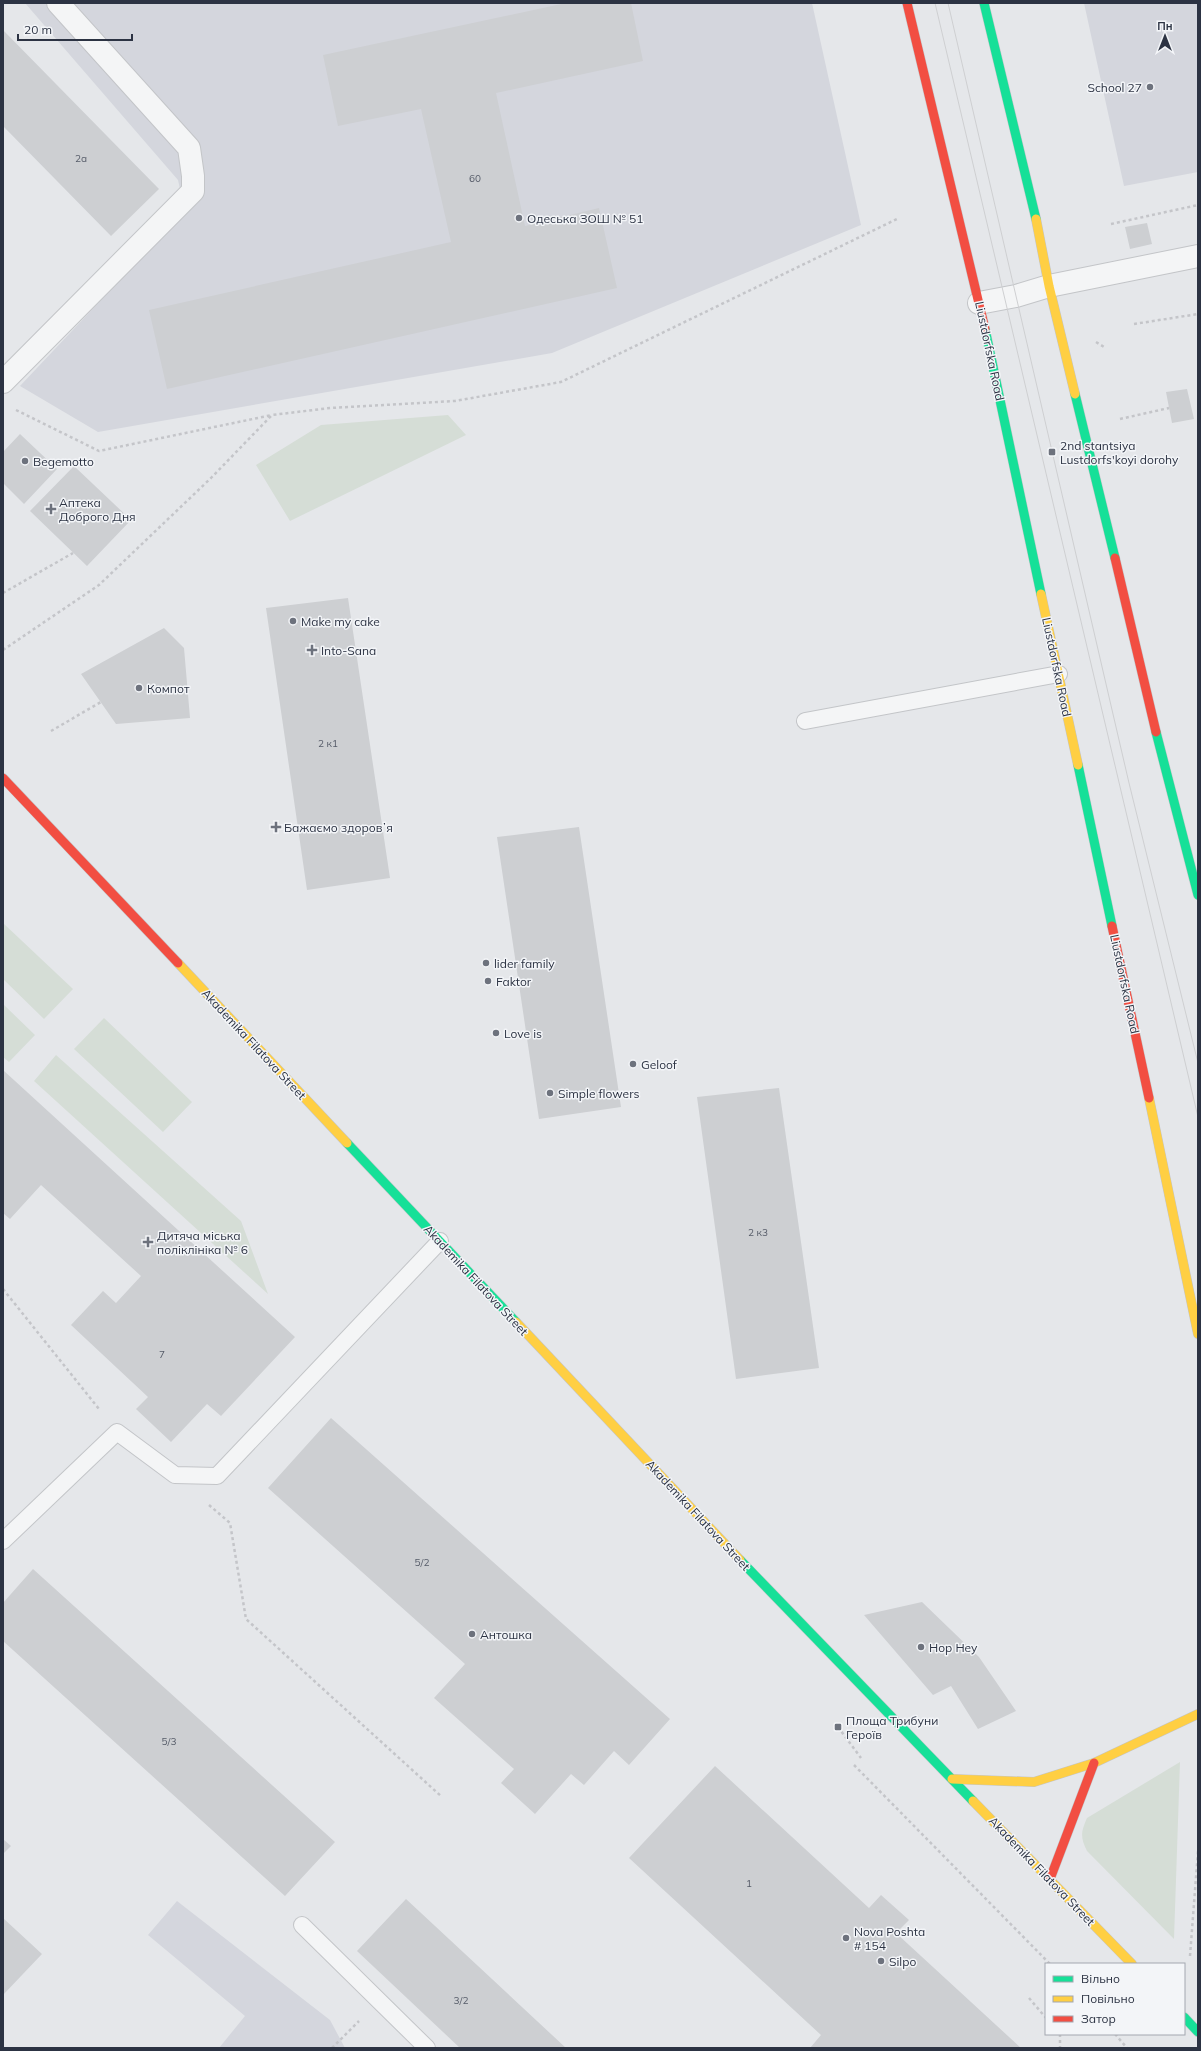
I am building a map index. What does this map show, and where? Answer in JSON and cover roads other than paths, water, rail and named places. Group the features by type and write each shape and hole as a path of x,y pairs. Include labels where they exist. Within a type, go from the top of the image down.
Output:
{"main road":[{"name":"Liustdorfska Road","path":"907,3 980,303 1198,1334"},
{"path":"984,3 1030,191 1049,286 1177,817 1198,895"},
{"name":"Akademika Filatova Street","path":"3,778 792,1615 1131,1963"},
{"path":"952,1779 1034,1782 1094,1763 1198,1714"},
{"path":"1050,1879 1094,1763"},
{"path":"1185,2018 1198,2032"}],"street":[{"path":"3,382 193,191 193,176 189,148 58,3"},
{"path":"980,303 1016,296 1049,286 1198,256"}],"lane":[{"path":"805,721 1059,674"},
{"path":"3,1542 117,1432 175,1475 217,1476 440,1241"},
{"path":"302,1925 427,2048"}],"tram line":[{"path":"935,3 1198,1117"},
{"path":"948,3 1129,783 1198,1063"}],"place":[{"name":"School 27","path":"1150,87"},
{"name":"Одеська ЗОШ № 51","path":"519,218"},
{"name":"2nd stantsiya Lustdorfs'koyi dorohy","path":"1052,452"},
{"name":"Begemotto","path":"25,461"},
{"name":"Аптека Доброго Дня","path":"51,509"},
{"name":"Make my cake","path":"293,621"},
{"name":"Into-Sana","path":"312,650"},
{"name":"Компот","path":"139,688"},
{"name":"Бажаємо здоровʼя","path":"276,827"},
{"name":"lider family","path":"486,963"},
{"name":"Faktor","path":"488,981"},
{"name":"Love is","path":"496,1033"},
{"name":"Geloof","path":"633,1064"},
{"name":"Simple flowers","path":"550,1093"},
{"name":"Дитяча міська поліклініка № 6","path":"148,1242"},
{"name":"Антошка","path":"472,1634"},
{"name":"Hop Hey","path":"921,1647"},
{"name":"Площа Трибуни Героїв","path":"838,1727"},
{"name":"Nova Poshta # 154","path":"846,1938"},
{"name":"Silpo","path":"881,1961"}]}
